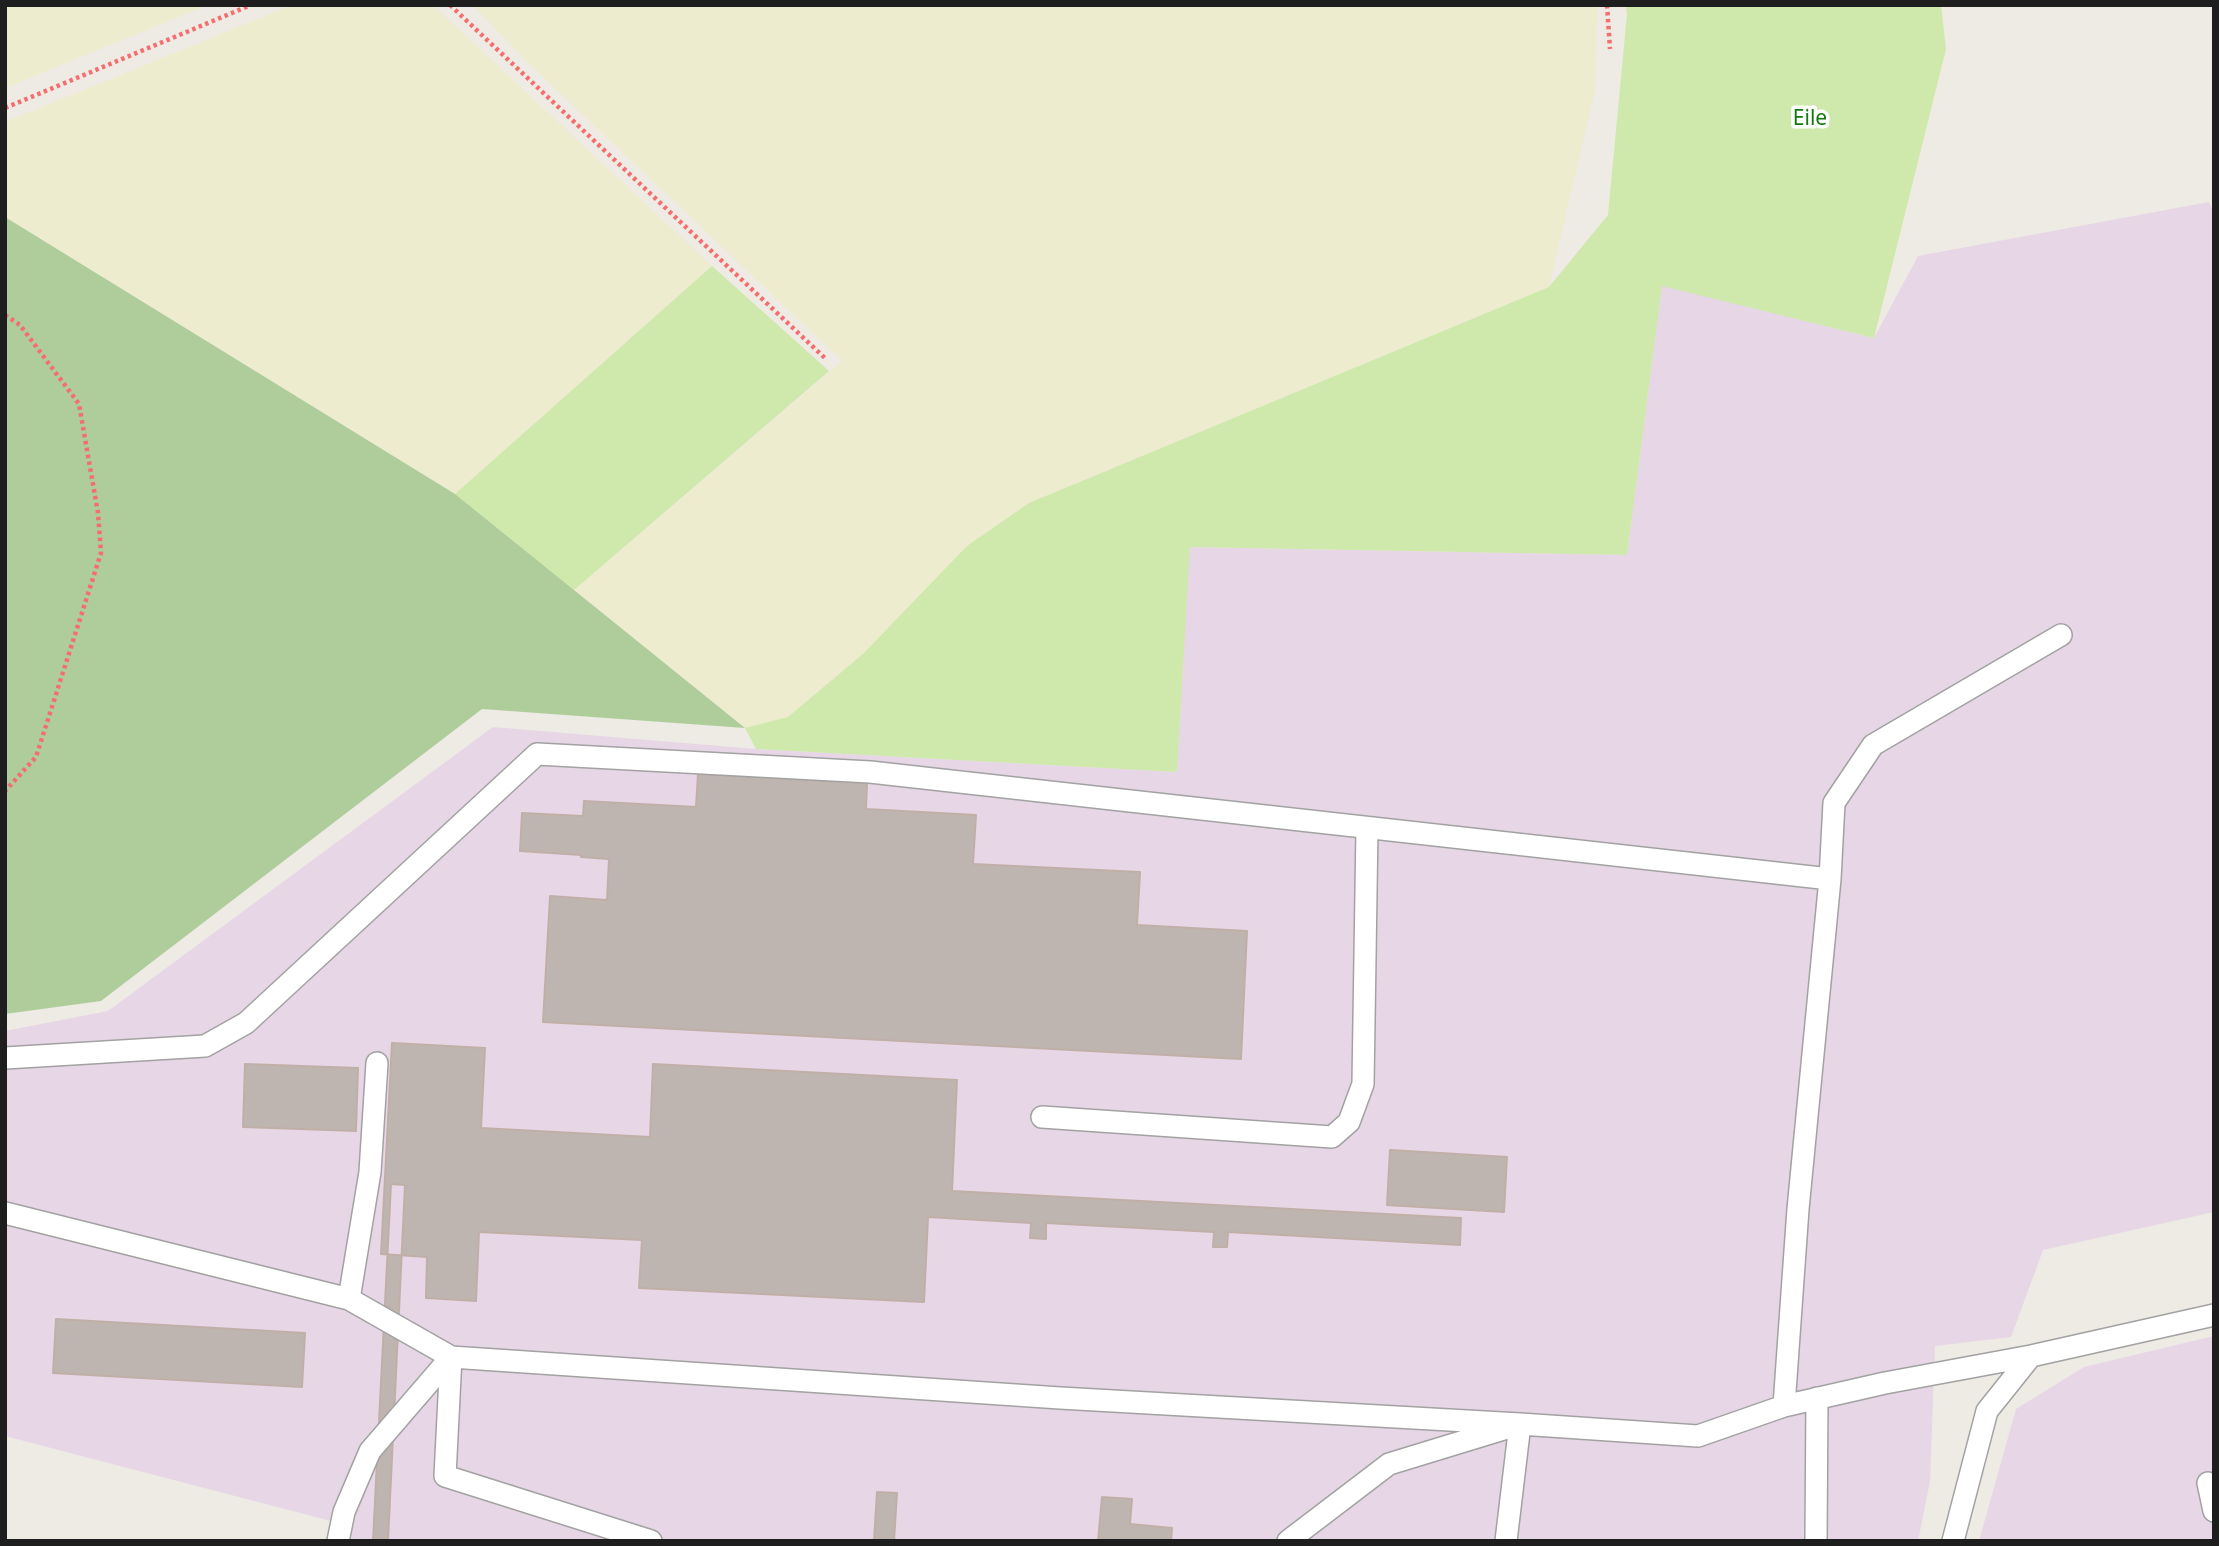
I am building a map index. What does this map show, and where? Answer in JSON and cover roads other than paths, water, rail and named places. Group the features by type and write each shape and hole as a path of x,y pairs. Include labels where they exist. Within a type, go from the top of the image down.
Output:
{"lane":[{"path":"1784,1406 1798,1209 1830,879 1834,803 1874,745 2061,635"},
{"path":"5,1058 205,1046 246,1023 537,754 870,772 1830,879"},
{"path":"1042,1117 1332,1137 1349,1122 1363,1084 1367,828"},
{"path":"349,1299 370,1172 377,1063"},
{"path":"5,1213 349,1299 451,1357 1060,1398 1520,1423 1698,1436 1784,1406 1817,1398 2031,1356 2214,1315"},
{"path":"1953,1541 1987,1412 2031,1356"},
{"path":"338,1541 344,1512 370,1451 451,1357"},
{"path":"451,1357 445,1476 651,1541"},
{"path":"1816,1541 1817,1398"},
{"path":"1288,1541 1390,1464 1520,1423"},
{"path":"1506,1541 1520,1423"},
{"path":"2208,1483 2214,1511"}],"park label":[{"name":"Eile","path":"1810,119"}]}
